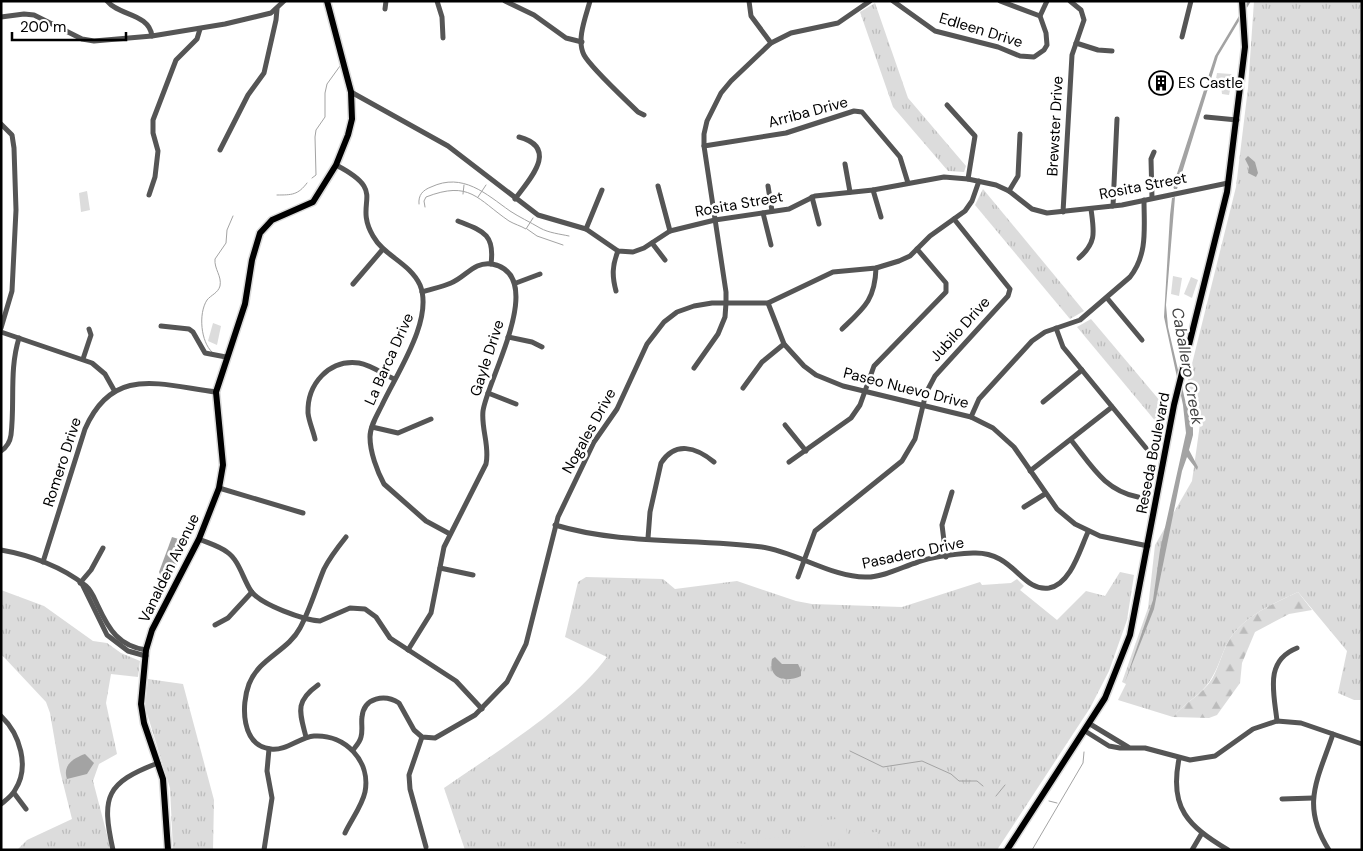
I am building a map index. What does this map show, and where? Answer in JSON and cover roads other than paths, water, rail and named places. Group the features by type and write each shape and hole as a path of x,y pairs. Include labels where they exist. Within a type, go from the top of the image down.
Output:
{"main road":[{"name":"Vanalden Avenue","path":"168,850 163,779 144,723 141,704 146,653 152,630 199,539 219,488 223,458 216,411 216,392 244,304 252,260 260,233 272,220 313,202 336,165 345,146 350,128 351,92 328,1"},
{"name":"Reseda Boulevard","path":"1006,850 1090,724 1105,698 1123,656 1136,615 1180,384 1220,224 1228,183 1245,46 1242,1"}],"street":[{"path":"107,1 142,21 150,28 152,36"},
{"path":"1,17 24,14 34,15 88,41 152,36 200,29 271,13 284,1"},
{"path":"385,9 386,1"},
{"path":"438,1 442,17 443,38"},
{"path":"504,1 534,15 566,38 582,42"},
{"path":"590,1 582,42 584,55 638,112 644,115"},
{"path":"749,1 751,16 771,43"},
{"path":"694,368 718,334 725,318 726,303 726,292 704,146 707,121 722,93 731,81 771,43 791,33 838,23 870,1"},
{"name":"Edleen Drive","path":"893,1 935,31 998,47 1027,57 1040,54 1047,45 1046,34 1040,16"},
{"path":"1000,1 1040,16 1047,1"},
{"name":"Brewster Drive","path":"1063,212 1071,68 1076,43 1084,26 1084,16 1081,10 1070,1"},
{"path":"1182,37 1191,1"},
{"path":"220,150 248,95 264,73 276,20 276,9"},
{"path":"149,195 154,182 158,151 153,134 154,120 176,60 197,39 200,29"},
{"path":"1076,43 1098,50 1112,51"},
{"path":"351,92 448,146 538,215 586,229 618,251 613,263 613,278 616,291"},
{"path":"947,105 975,136 968,179"},
{"name":"Arriba Drive","path":"704,146 786,133 854,111 862,112 900,157 908,183"},
{"path":"1206,117 1237,120"},
{"path":"1113,206 1117,119"},
{"path":"1,124 10,131 13,142 16,210 12,291 1,328"},
{"path":"1009,191 1018,176 1020,134"},
{"path":"515,199 538,166 540,158 533,144 518,138"},
{"path":"1152,198 1152,159 1154,152"},
{"path":"845,164 850,192"},
{"name":"La Barca Drive","path":"336,165 361,180 367,190 367,221 372,234 383,249 414,274 422,292 423,314 421,324 372,427 370,444 384,484 426,521 450,534"},
{"name":"Rosita Street","path":"618,251 634,252 670,231 715,220 794,207 812,197 874,190 944,177 979,181 1009,191 1040,212 1063,212 1113,206 1228,183"},
{"name":"Nogales Drive","path":"422,737 435,738 443,736 482,709 507,682 523,653 555,525 594,442 617,409 654,332 664,322 686,308 702,304 768,303 833,272 876,268 899,261 917,249 930,236 968,207 979,181"},
{"path":"658,186 670,231"},
{"path":"768,186 772,212"},
{"path":"586,229 602,190"},
{"path":"874,190 881,217"},
{"path":"812,197 819,224"},
{"path":"971,417 979,399 1032,342 1045,332 1080,320 1130,276 1142,257 1144,248 1144,200"},
{"path":"1078,258 1092,244 1094,239 1091,209"},
{"path":"763,213 771,245"},
{"name":"Jubilo Drive","path":"798,577 811,538 819,526 902,460 915,438 922,405 935,376 1008,296 1010,289 954,219"},
{"path":"458,221 477,227 485,233 490,240 493,251 491,264"},
{"path":"652,243 665,260"},
{"path":"353,284 383,249"},
{"path":"789,462 851,418 860,405 874,366 946,291 945,281 917,249"},
{"path":"422,292 453,283 478,265 491,264 505,270 516,283 540,274"},
{"path":"842,329 864,308 872,297 876,268"},
{"name":"Gayle Drive","path":"408,650 432,613 444,547 486,464 488,456 483,413 508,337 517,296 516,283"},
{"path":"1107,298 1142,340"},
{"name":"Paseo Nuevo Drive","path":"768,303 774,324 784,344 804,366 816,375 843,386 971,417 992,428 1005,438 1057,509 1075,524 1088,532 1148,546"},
{"path":"161,326 189,329 205,353 226,357"},
{"path":"1056,328 1063,347 1146,448"},
{"path":"83,359 91,335 89,329"},
{"path":"1,332 83,359 99,367 114,390"},
{"path":"508,337 532,342 542,347"},
{"path":"1,451 6,448 11,436 13,359 19,338"},
{"path":"743,388 762,362 784,344"},
{"path":"315,439 308,415 310,395 314,384 326,371 343,364 360,363 394,379"},
{"path":"1043,402 1082,370"},
{"name":"Romero Drive","path":"43,562 92,412 114,390 138,383 149,383 216,392"},
{"path":"488,393 516,404"},
{"path":"1030,470 1112,407"},
{"path":"372,427 398,433 431,419"},
{"path":"784,426 790,430 806,451"},
{"path":"1071,440 1110,486 1120,493 1138,497"},
{"path":"648,538 650,512 661,463 666,456 672,450 688,448 700,452 714,462"},
{"path":"219,488 303,513"},
{"path":"946,557 942,525 952,492"},
{"path":"1024,507 1045,494"},
{"name":"Pasadero Drive","path":"555,525 586,534 762,547 850,575 869,578 927,559 973,553 994,556 1011,565 1027,583 1041,588 1050,588 1063,582 1088,532"},
{"path":"345,833 362,799 366,783 364,768 353,750 340,740 326,737 306,737 280,748 269,749 254,741 248,733 246,724 246,694 255,673 296,635 329,560 346,537"},
{"path":"199,539 230,555 252,592 262,600 320,621 350,608 365,609 376,617 390,638 456,681 482,709"},
{"path":"81,583 92,570 103,548"},
{"path":"1,550 43,562 81,583 107,635 128,651 146,653"},
{"path":"440,568 473,575"},
{"path":"215,625 228,618 252,592"},
{"path":"1277,721 1273,686 1276,667 1286,652 1297,648"},
{"path":"306,737 300,707 306,694 318,685"},
{"path":"353,750 361,737 362,718 366,706 381,697 400,702 414,730 422,737 409,775 410,789 426,846"},
{"path":"1,716 12,728 22,758 22,770 14,793 1,804"},
{"path":"1085,731 1109,746 1145,748 1179,759 1198,760 1215,756 1253,729 1277,721 1294,721 1362,744"},
{"path":"1090,724 1128,748"},
{"path":"1328,850 1314,818 1313,798 1334,734"},
{"path":"264,850 272,806 267,771 269,749"},
{"path":"1179,759 1176,775 1177,798 1185,816 1202,834 1228,850"},
{"path":"113,850 106,815 112,793 124,778 158,763"},
{"path":"14,793 26,809"},
{"path":"1282,798 1313,798"},
{"path":"1192,850 1202,834"}],"waterway":[{"path":"312,178 316,175 316,130 325,117 327,84 340,66"},
{"path":"277,195 294,194 307,183"},
{"path":"419,204 420,195 428,188 443,183 464,184 483,192 513,213 540,228 569,236"},
{"path":"463,194 464,185"},
{"path":"478,197 486,185"},
{"path":"425,207 424,201 426,197 453,190 463,191 472,194 509,221 526,229 533,218"},
{"path":"212,352 205,342 203,335 202,313 207,300 220,286 215,259 226,243 227,230 233,216"},
{"path":"527,229 537,236 563,245"},
{"path":"850,751 883,767 922,761 951,774 959,781 977,781 983,786"},
{"name":"Caballero Creek","path":"1032,850 1083,763 1084,752"},
{"path":"996,796 1005,785"},
{"path":"1049,801 1057,803"}],"place":[{"name":"ES Castle","path":"1161,83"}]}
